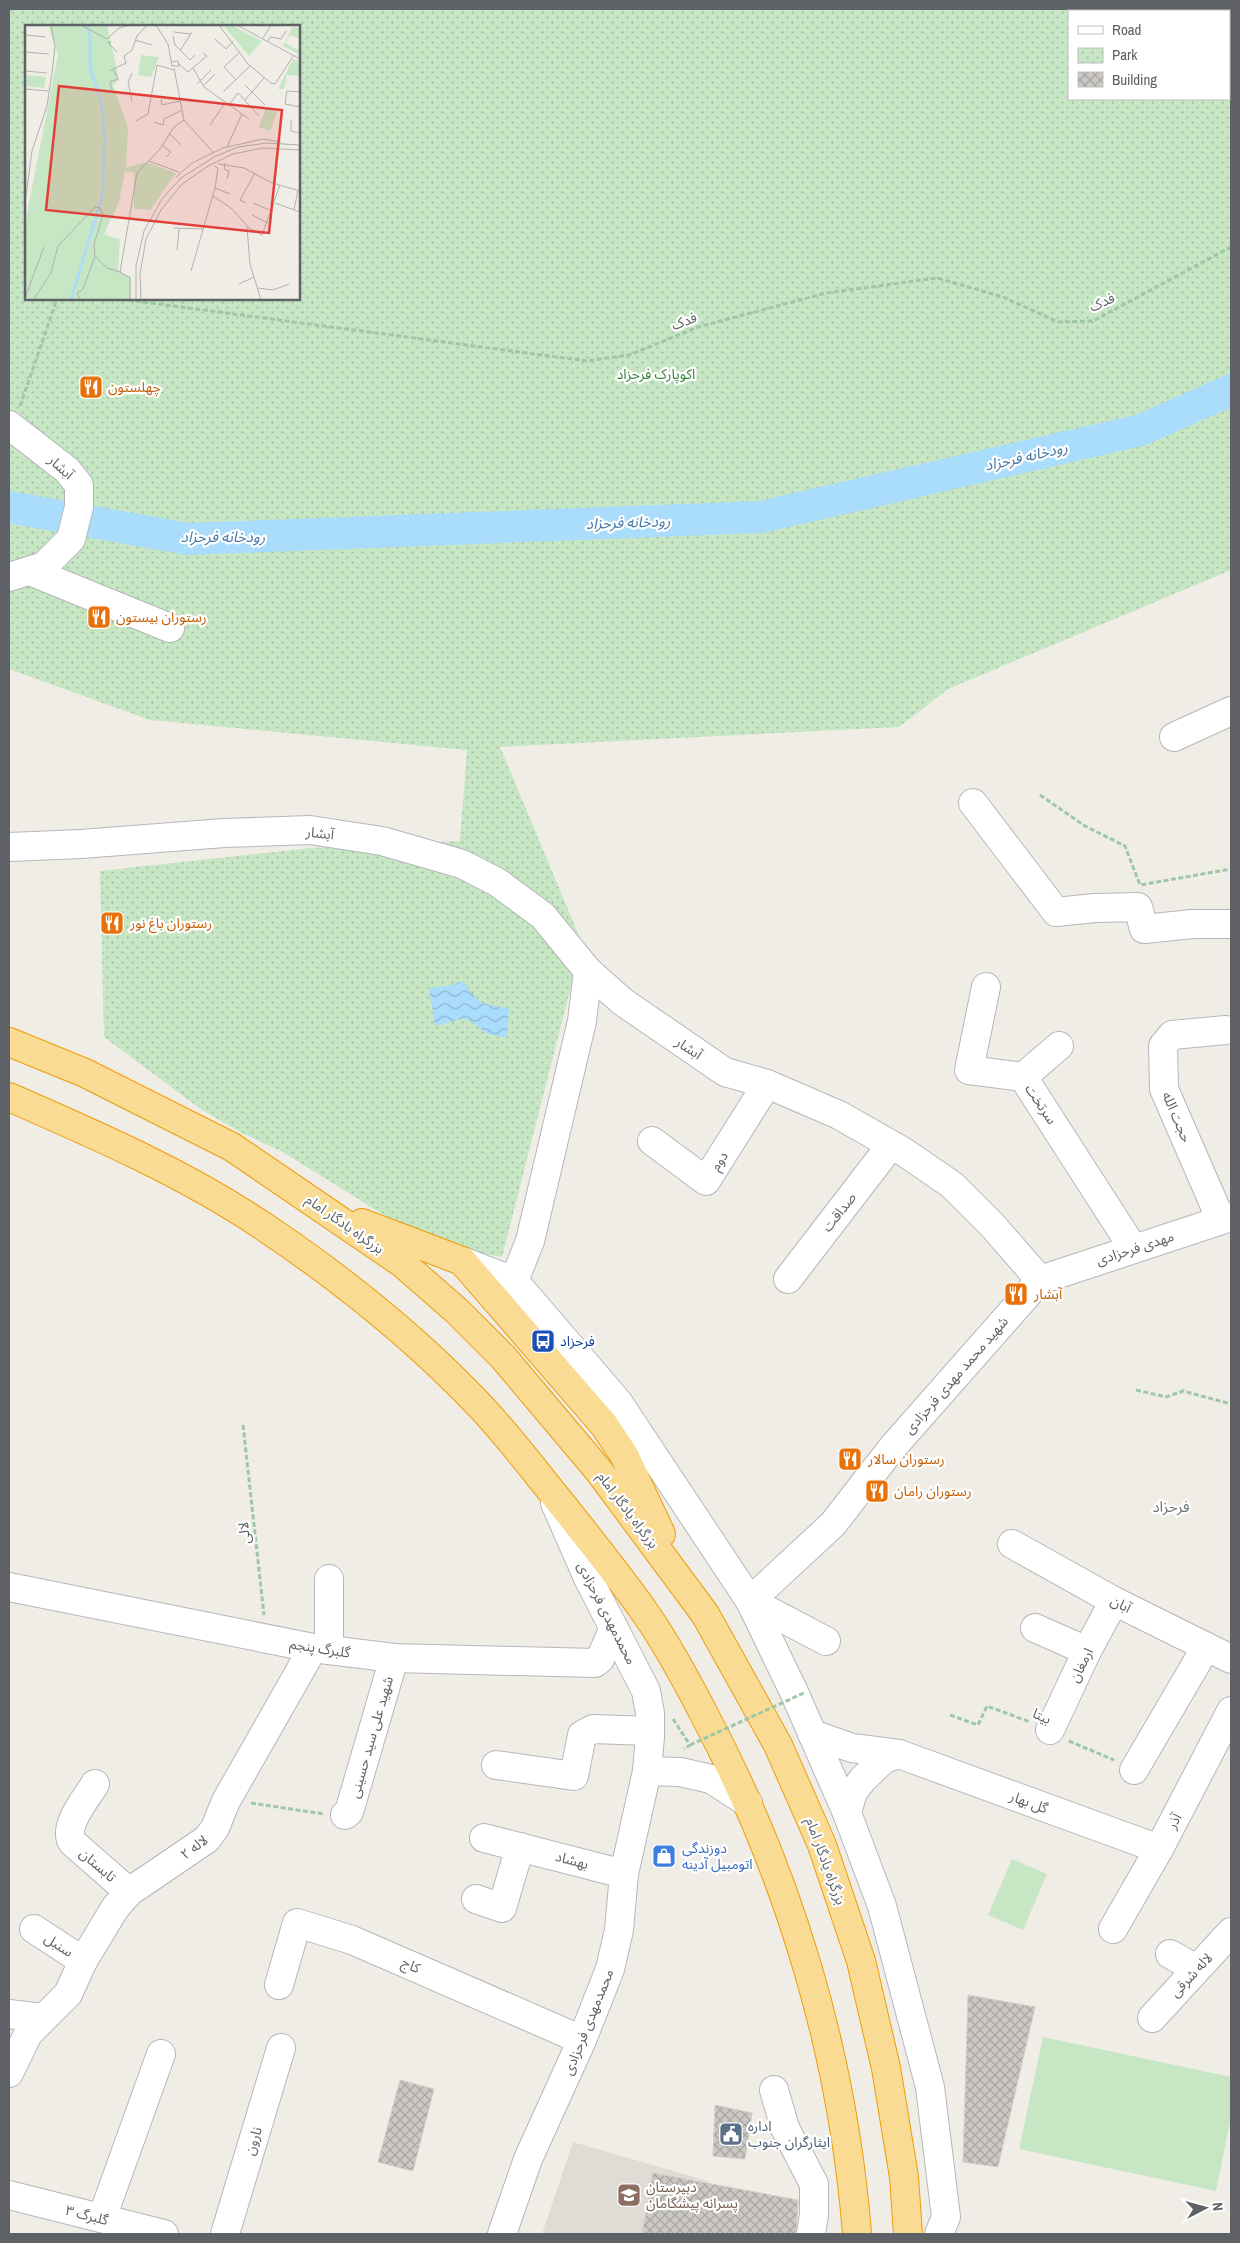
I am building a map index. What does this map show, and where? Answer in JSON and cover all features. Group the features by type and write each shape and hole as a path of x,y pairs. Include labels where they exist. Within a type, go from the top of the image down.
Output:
{"highway":[{"name":"بزرگراه یادگار امام","path":"9,1042 85,1073 232,1146 402,1263 457,1310 503,1357 589,1458 705,1614 778,1745 825,1854 861,1961 886,2068 904,2178 908,2234"},
{"path":"9,1097 115,1143 188,1182 261,1224 335,1276 389,1320 484,1410 608,1563 651,1622 697,1701 748,1803 794,1928 822,2024 838,2090 849,2157 857,2234"},
{"path":"321,1208 462,1261 604,1425 624,1455 686,1588"}],"street":[{"name":"آبشار","path":"11,426 67,470 79,485 79,507 71,539 44,566 19,574"},
{"path":"19,574 170,628"},
{"path":"1174,737 1231,711"},
{"path":"973,803 1056,912 1095,908 1138,907 1144,929 1192,924 1231,924"},
{"name":"آبشار","path":"9,847 81,844 224,832 310,830 382,841 462,864 497,882 543,916 588,971 622,1002 725,1072 767,1084 839,1115 891,1145 952,1185 994,1226 1040,1280"},
{"path":"514,1281 530,1241 582,1021 588,971"},
{"name":"سرتخت","path":"986,987 970,1070 1023,1077 1133,1248"},
{"name":"حجت الله","path":"1226,1030 1172,1035 1163,1046 1164,1089 1226,1218"},
{"path":"1023,1077 1059,1046"},
{"name":"دوم","path":"652,1141 706,1181 767,1084"},
{"name":"صداقت","path":"788,1279 891,1145"},
{"name":"مهدی فرحزادی","path":"1040,1280 1226,1218"},
{"path":"462,1261 514,1281 618,1402 750,1601 847,1813 882,1906 930,2087 946,2218 939,2234"},
{"name":"شهید محمد مهدی فرحزادی","path":"750,1601 833,1524 892,1448 1040,1280"},
{"name":"محمدمهدی فرحزادی","path":"502,2234 528,2160 582,2040 610,1969 619,1930 624,1874 648,1771 650,1713 646,1691 588,1578 549,1488"},
{"name":"آبان","path":"1012,1544 1114,1601 1231,1660"},
{"path":"321,1649 329,1578"},
{"name":"گلبرگ پنجم","path":"9,1587 321,1649 394,1658 595,1663 600,1659 614,1628"},
{"path":"750,1601 826,1641"},
{"name":"ارمغان","path":"1050,1730 1087,1651 1114,1601"},
{"path":"1035,1628 1087,1651"},
{"path":"1134,1770 1206,1647"},
{"name":"لاله ۲","path":"9,2073 28,2034 68,1994 83,1961 115,1908 130,1892 207,1839 215,1828 226,1801 321,1649"},
{"name":"شهید علی سید حسینی","path":"344,1815 349,1812 394,1658"},
{"name":"آذر","path":"1112,1929 1159,1850 1231,1711"},
{"path":"496,1765 574,1776 582,1735 587,1732 593,1729 649,1732"},
{"name":"گل بهار","path":"812,1734 852,1748 899,1754 1159,1850"},
{"path":"847,1813 853,1792 864,1779 884,1759 899,1754"},
{"path":"648,1771 680,1772 711,1779 748,1803"},
{"name":"تابستان","path":"95,1784 72,1822 69,1838 130,1892"},
{"name":"بهشاد","path":"484,1838 624,1874"},
{"path":"476,1899 502,1908 520,1847"},
{"name":"کاج","path":"280,1985 297,1922 352,1940 582,2040"},
{"name":"سنبل","path":"34,1929 83,1961"},
{"name":"لاله شرقی","path":"1152,2018 1231,1932"},
{"path":"1170,1954 1196,1969"},
{"path":"9,2014 43,2018"},
{"name":"نارون","path":"225,2234 282,2048"},
{"path":"102,2218 162,2054"},
{"path":"774,2090 785,2128 814,2184 814,2214 811,2234"},
{"name":"گلبرگ ۳","path":"9,2195 164,2234"}],"path":[{"name":"فدک","path":"129,300 587,361 629,356 698,327 826,293 938,278 1003,297 1058,322 1093,321 1231,247"},
{"path":"11,426 56,300"},
{"path":"1040,795 1085,826 1126,846 1140,885 1231,869"},
{"path":"1136,1390 1166,1396 1183,1391 1231,1404"},
{"name":"لالی","path":"243,1425 267,1639"},
{"path":"669,1713 690,1745 806,1692"},
{"name":"بیتا","path":"950,1715 978,1726 987,1706 1050,1730 1054,1734 1134,1770"},
{"name":"شهید علی سید حسینی","path":"226,1801 337,1816 344,1815"}],"shaded area":[{"name":"دبیرستان پسرانه پیشگامان","path":"573,2142 708,2181 697,2234 542,2234"}],"green space":[{"name":"اکوپارک فرحزاد","path":"9,9 1231,9 1231,570 948,689 899,727 500,747 582,943 502,1257 463,1250 392,1220 283,1152 244,1134 202,1110 104,1037 100,871 311,848 460,841 467,750 150,720 9,669"},
{"path":"1012,1859 1047,1874 1023,1930 988,1915"},
{"path":"1043,2037 1231,2077 1231,2117 1216,2191 1019,2149"}],"water":[{"path":"462,981 479,1002 509,1009 507,1038 486,1033 468,1019 460,1019 435,1026 429,988 453,985"}],"building":[{"path":"968,1995 1035,2007 998,2167 963,2162"},
{"path":"400,2080 434,2089 413,2171 378,2162"},
{"name":"اداره ایثارگران جنوب","path":"715,2105 752,2113 745,2159 713,2156"},
{"path":"653,2173 798,2200 796,2234 642,2234"}],"waterway":[{"name":"رودخانه فرحزاد","path":"9,507 188,539 761,517 1141,430 1231,390"}],"place":[{"name":"چهلستون","path":"91,387"},
{"name":"رستوران بیستون","path":"99,617"},
{"name":"رستوران باغ نور","path":"112,923"},
{"name":"آبشار","path":"1016,1294"},
{"name":"فرحزاد","path":"543,1341"},
{"name":"رستوران سالار","path":"850,1459"},
{"name":"رستوران رامان","path":"877,1491"},
{"name":"دوزندگی اتومبیل آدینه","path":"664,1856"},
{"name":"اداره ایثارگران جنوب","path":"731,2134"},
{"name":"دبیرستان پسرانه پیشگامان","path":"629,2195"}],"district":[{"name":"فرحزاد","path":"1171,1506"}]}
